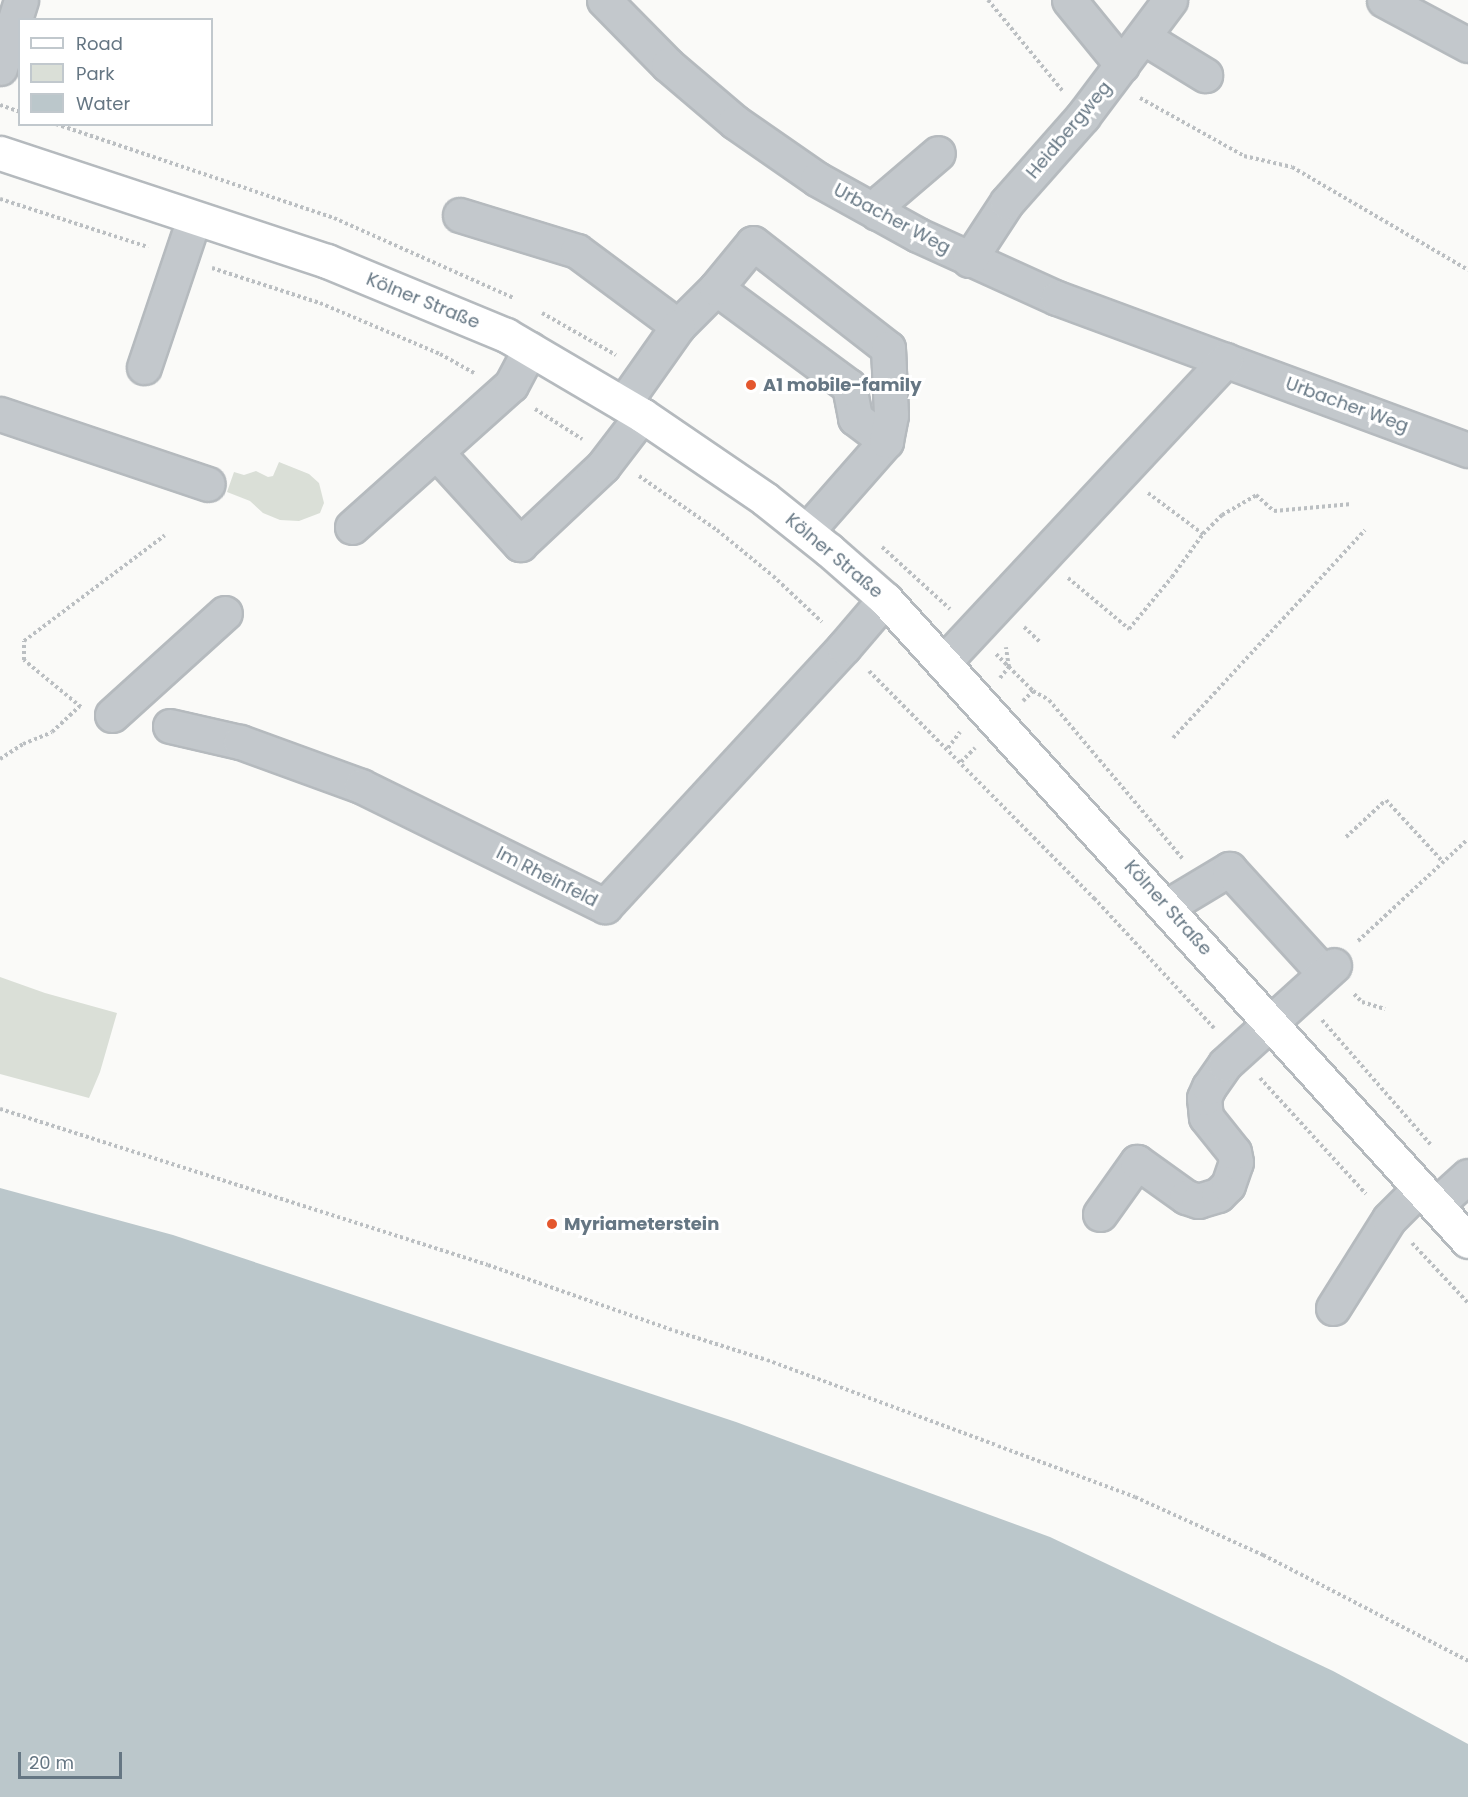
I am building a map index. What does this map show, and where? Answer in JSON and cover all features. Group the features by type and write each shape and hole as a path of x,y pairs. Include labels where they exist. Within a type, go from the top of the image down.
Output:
{"main road":[{"name":"Kölner Straße","path":"0,153 327,261 506,335 633,410 765,499 807,531 885,599 1468,1241"}],"street":[{"path":"0,68 21,0"},
{"name":"Urbacher Weg","path":"604,0 668,64 735,122 817,179 877,213 969,260 1057,298 1468,450"},
{"path":"1069,0 1117,73"},
{"name":"Heidbergweg","path":"969,260 1007,202 1083,116 1170,0"},
{"path":"1384,0 1468,45"},
{"path":"1143,37 1205,75"},
{"path":"877,213 883,200 938,153"},
{"path":"460,215 577,251 678,326"},
{"path":"144,367 194,218"},
{"path":"436,452 520,544 603,466 678,326 716,288 753,243 888,348 891,415 886,441 807,531"},
{"path":"716,288 849,386 855,418 886,441"},
{"path":"352,527 511,385 530,349"},
{"path":"944,662 1226,360"},
{"path":"0,414 208,484"},
{"name":"Im Rheinfeld","path":"170,726 240,742 361,786 605,906 844,647 885,599"},
{"path":"100,713 225,613"},
{"path":"1100,1215 1137,1162 1186,1197 1198,1201 1218,1196 1234,1174 1234,1152 1206,1117 1204,1098 1225,1064 1329,969 1229,869 1166,907"},
{"path":"1333,1308 1389,1219 1468,1176"}],"path":[{"path":"988,0 1083,116"},
{"path":"1117,73 1244,156 1292,167 1468,270"},
{"path":"0,105 18,111"},
{"path":"1145,490 1203,534"},
{"path":"1067,578 1129,629 1172,577 1203,534 1222,515 1256,495 1274,512 1352,504"},
{"path":"1173,738 1365,530"},
{"path":"100,713 80,706 24,660 24,641 165,535"},
{"path":"0,759 23,744 52,732 80,706"},
{"path":"1346,837 1386,800 1443,862"},
{"path":"1329,969 1468,839"},
{"path":"0,1109 488,1265 675,1331 767,1360 1134,1497 1263,1555 1468,1661"}],"green space":[{"path":"279,462 309,474 319,483 324,503 320,513 299,521 280,520 263,513 250,501 227,492 234,472 244,475 256,471 268,477 273,476"},
{"path":"0,977 45,993 117,1013 100,1072 89,1098 0,1074"}],"water":[{"path":"0,1188 173,1235 736,1422 1050,1537 1333,1671 1468,1744 1468,1797 0,1797"}],"place":[{"name":"A1 mobile-family","path":"751,385"},
{"name":"Myriameterstein","path":"552,1224"}]}
